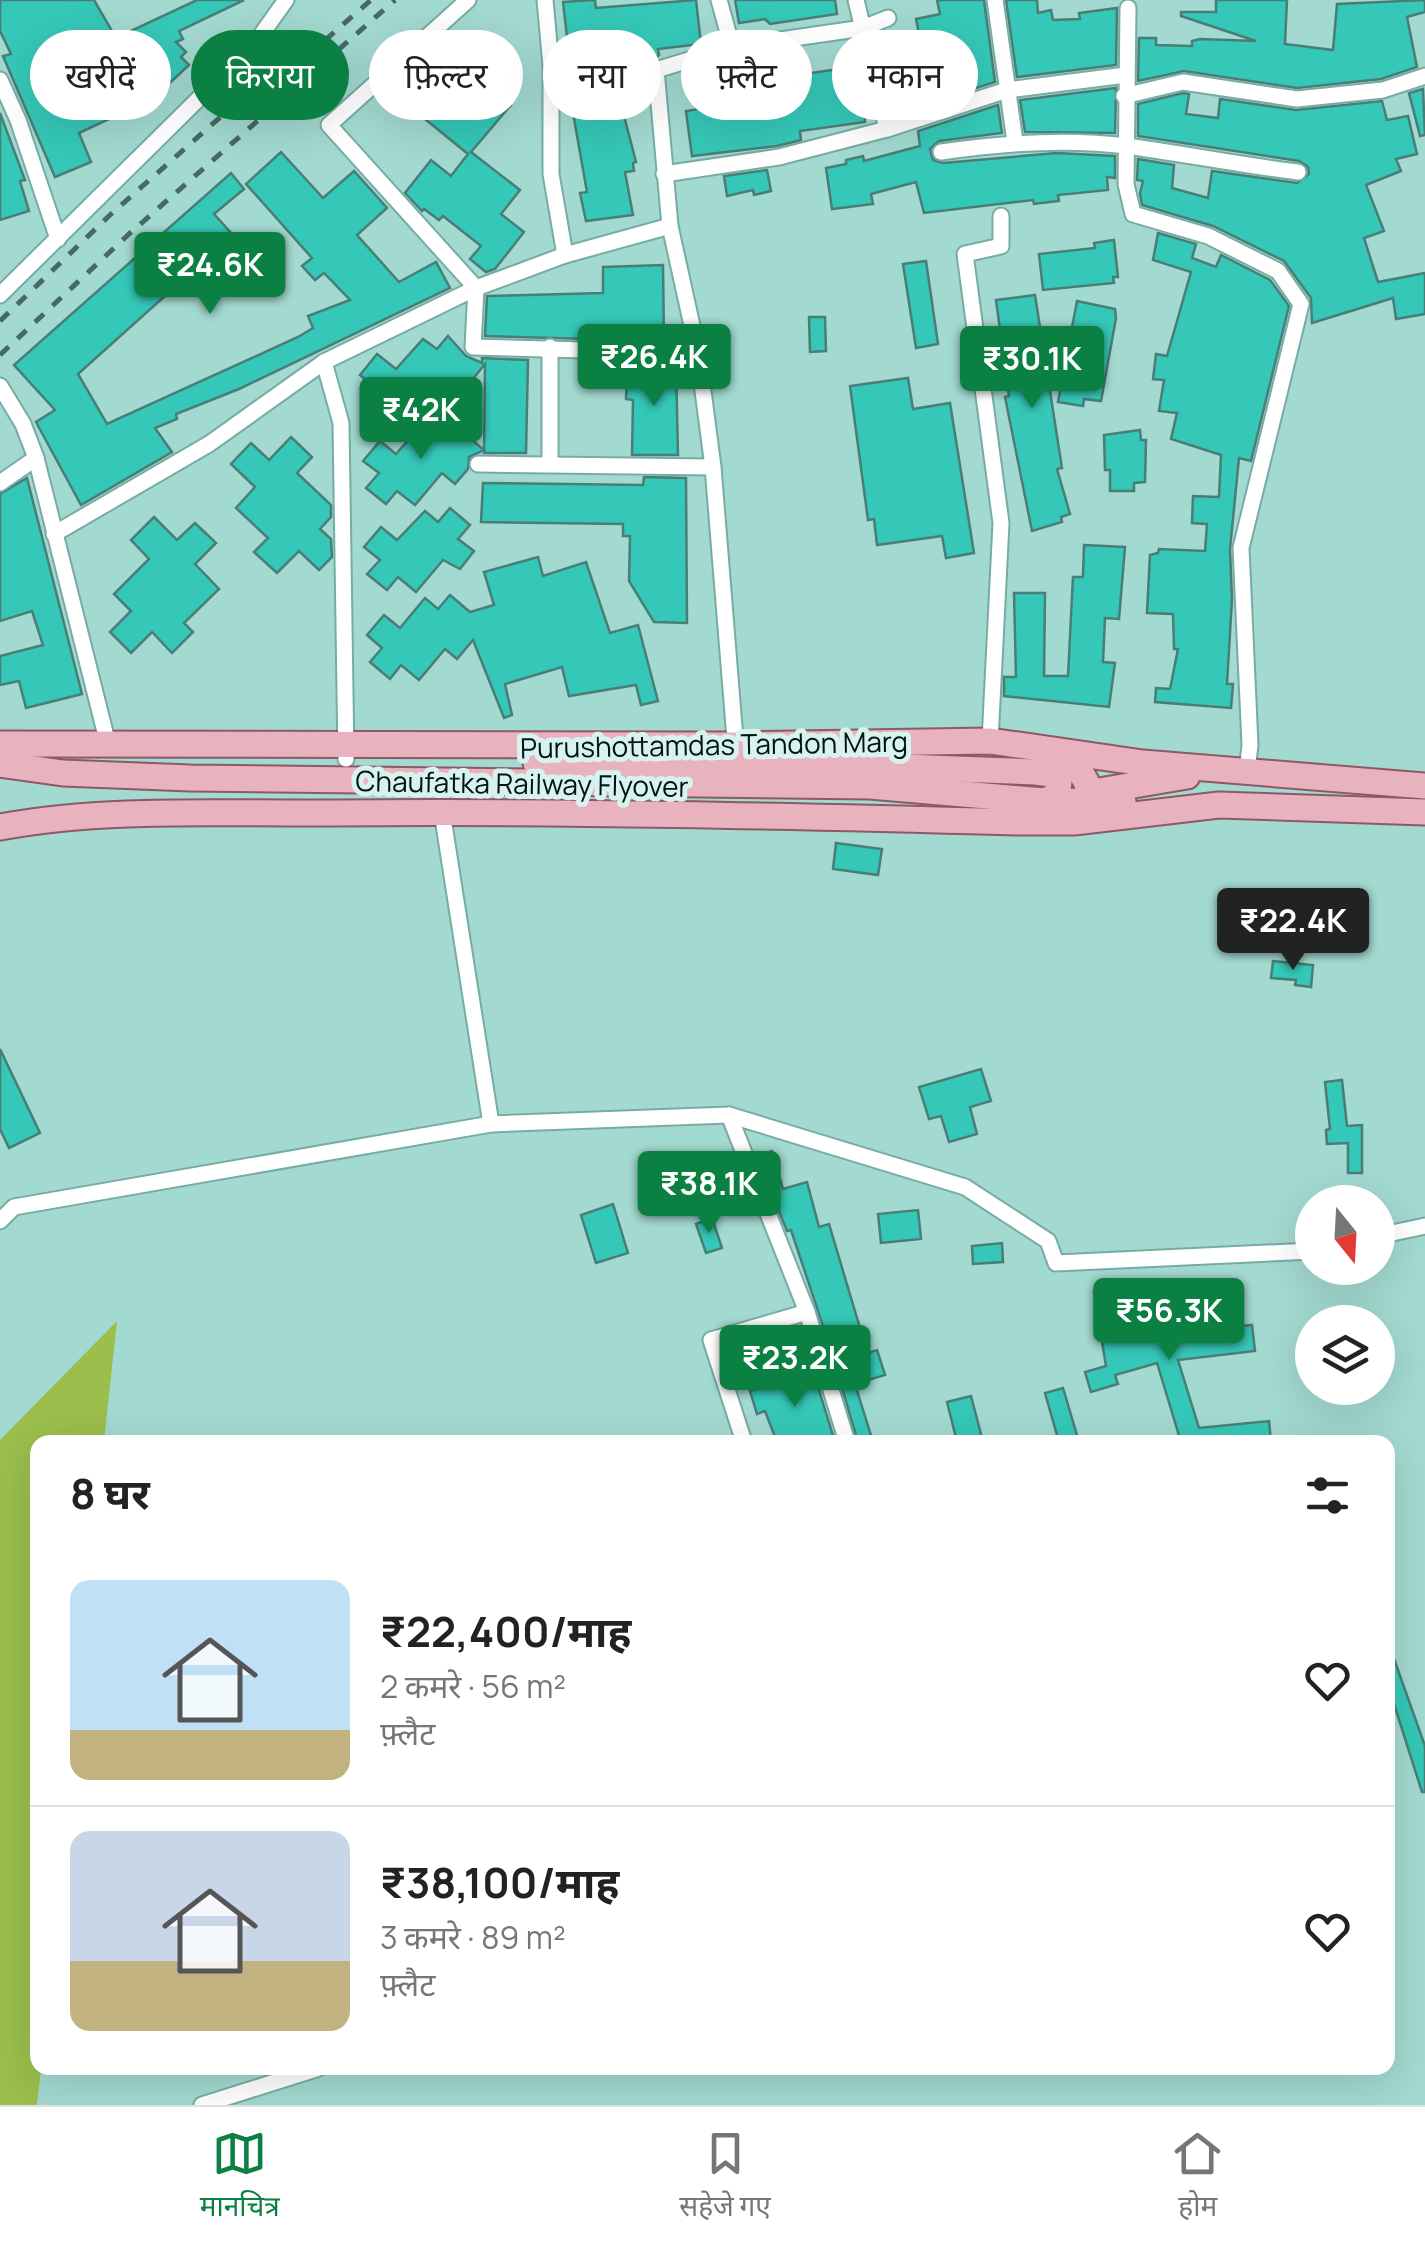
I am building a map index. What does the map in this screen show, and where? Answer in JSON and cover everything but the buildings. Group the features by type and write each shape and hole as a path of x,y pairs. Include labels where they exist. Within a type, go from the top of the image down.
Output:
{"main road":[{"name":"Purushottamdas Tandon Marg","path":"736,755 990,740 1144,763 1425,786"},
{"path":"0,744 348,752"},
{"path":"1036,745 1072,762 1085,797"},
{"path":"0,754 736,755 1052,774 1060,782 1060,791 1044,800"},
{"name":"Chaufatka Railway Flyover","path":"0,764 62,773 172,778 870,786 1044,800 1085,797"},
{"path":"1085,797 1237,771"},
{"path":"1085,797 1425,812"},
{"path":"0,827 81,817 442,812 1054,822 1219,805"}],"street":[{"path":"0,294 256,42 286,0"},
{"path":"468,0 329,125 476,288 473,347 698,353"},
{"path":"545,0 548,30"},
{"path":"719,0 727,30"},
{"path":"856,0 887,129"},
{"path":"995,0 1015,142"},
{"path":"1128,8 1124,96 1126,184 1132,214 1208,236 1278,271 1302,304 1241,548 1250,745 1237,771"},
{"path":"812,35 863,28 888,18"},
{"path":"664,174 779,157 887,129 1008,90 1126,75"},
{"path":"1124,96 1183,82 1298,99 1383,90 1425,76"},
{"path":"0,80 58,239"},
{"path":"551,120 551,174 566,254"},
{"path":"660,120 670,226 698,353 713,467 736,755"},
{"path":"940,152 1015,142 1126,146 1209,162 1298,172"},
{"path":"990,740 1001,523 965,254 1001,246 1001,216"},
{"path":"54,534 209,444 324,362 476,288 566,254 670,226"},
{"path":"550,347 550,464"},
{"path":"324,362 340,423 348,752"},
{"path":"0,386 24,424 36,458 108,744"},
{"path":"0,483 36,458"},
{"path":"478,464 713,467"},
{"path":"442,812 491,1124"},
{"path":"728,1115 807,1312 845,1435"},
{"path":"0,1221 14,1207 491,1124 728,1115 965,1187 1048,1241 1056,1264 1295,1252"},
{"path":"1395,1232 1425,1226"},
{"path":"742,1435 711,1340 807,1312"},
{"path":"202,2105 297,2075"}],"green space":[{"path":"117,1321 105,1435 30,1435 30,2075 40,2075 37,2105 0,2105 0,1440"}],"railway":[{"path":"337,30 371,0"},
{"path":"0,355 129,234 395,0"},
{"path":"0,321 110,215 217,120"}]}
